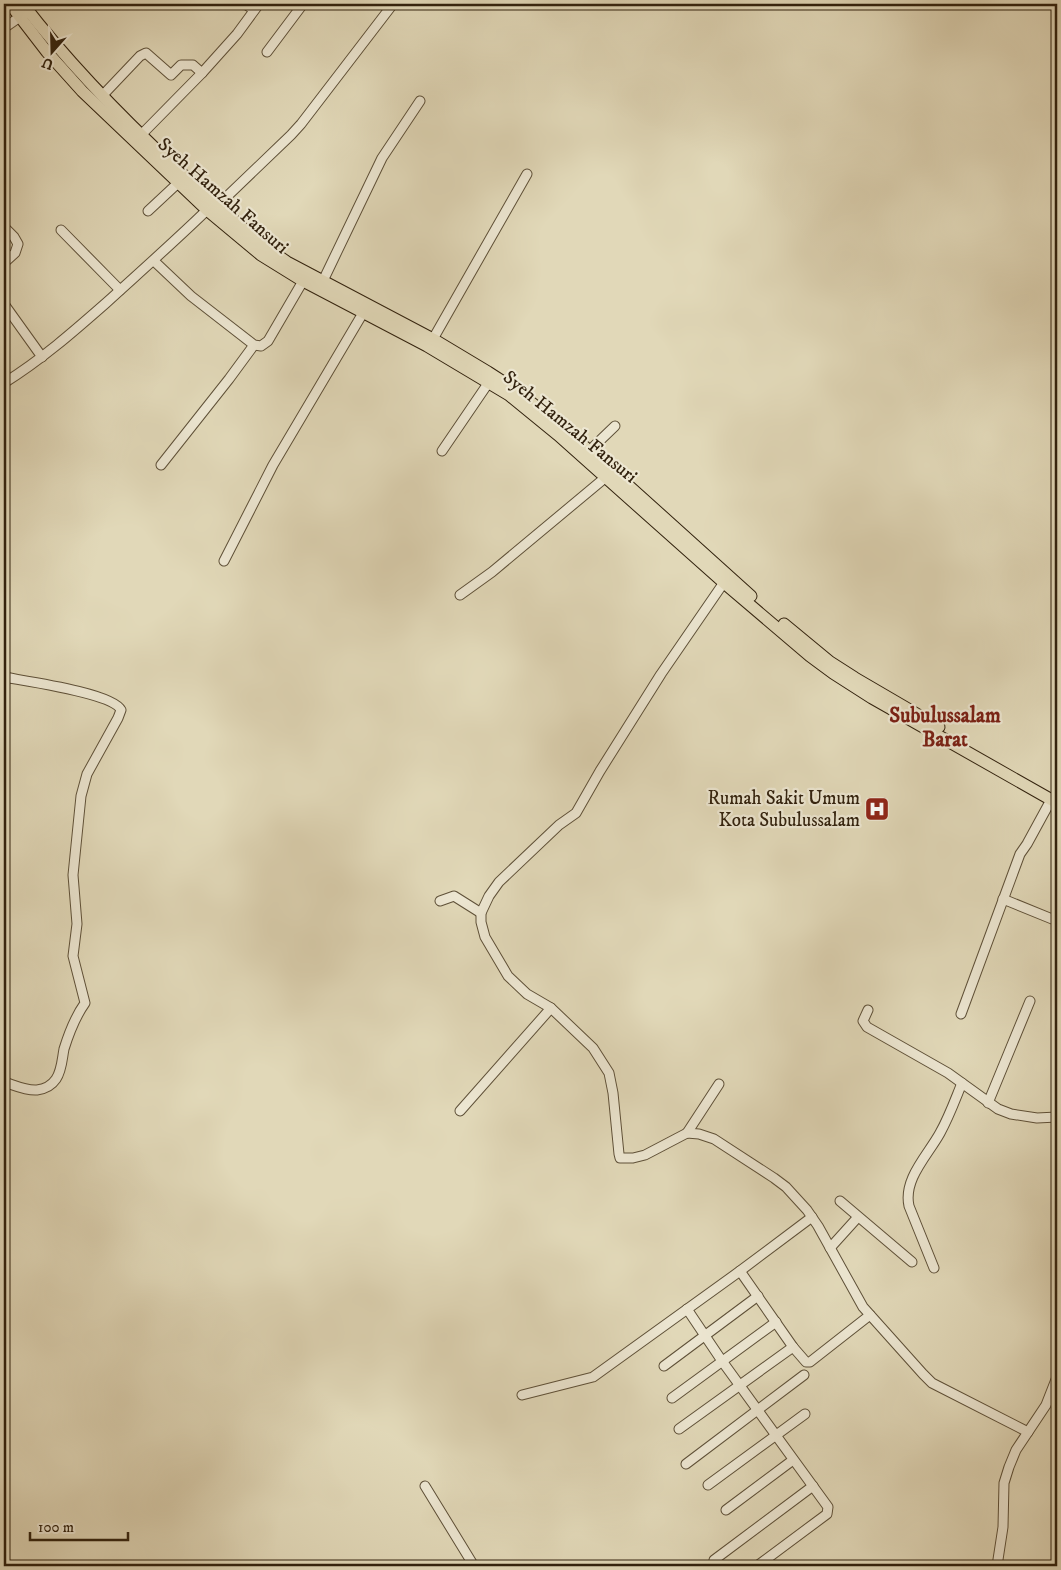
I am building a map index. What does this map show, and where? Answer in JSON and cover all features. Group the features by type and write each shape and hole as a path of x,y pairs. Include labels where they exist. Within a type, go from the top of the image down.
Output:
{"main road":[{"name":"Syeh Hamzah Fansuri","path":"10,4 23,11 102,96 261,255 303,281 321,285 433,340 529,401 589,451 810,656 1055,799"},
{"name":"Syeh Hamzah Fansuri","path":"23,11 63,72 178,183 287,262 363,313 476,369 558,435 726,579"}],"street":[{"path":"141,135 237,34 256,7 245,4"},
{"path":"267,52 303,4"},
{"path":"4,383 30,367 154,261 301,124 393,4"},
{"path":"4,28 23,11"},
{"path":"102,96 140,56 146,54 171,75 181,65 193,65 202,73"},
{"path":"321,285 382,158 420,101"},
{"path":"433,340 527,174"},
{"path":"148,211 178,183"},
{"path":"4,227 18,244 15,253 4,263"},
{"path":"61,230 120,290"},
{"path":"154,261 191,296 254,346 261,346 268,341 303,281"},
{"path":"4,304 42,357"},
{"path":"224,561 273,465 363,313"},
{"path":"161,465 254,346"},
{"path":"442,451 490,382"},
{"path":"589,451 615,426"},
{"path":"460,595 492,572 606,477"},
{"path":"719,1084 687,1133 645,1155 633,1158 620,1158 609,1073 593,1048 551,1008 527,994 508,976 486,937 481,922 481,913 489,896 500,882 559,825 576,813 660,674 726,579"},
{"path":"4,677 81,691 116,703 121,710 87,774 81,796 74,875 77,924 73,950 84,1003 74,1020 64,1048 58,1076 51,1085 38,1090 30,1090 4,1082"},
{"path":"961,1014 1020,854 1055,799"},
{"path":"440,901 454,896 481,913"},
{"path":"1003,899 1057,921"},
{"path":"988,1103 1030,1001"},
{"path":"460,1111 551,1008"},
{"path":"868,1010 863,1022 866,1027 921,1056 948,1073 998,1110 1011,1114 1042,1118 1057,1117"},
{"path":"934,1268 909,1206 908,1193 918,1168 944,1126 962,1083"},
{"path":"1057,1087 1057,1096"},
{"path":"687,1133 707,1136 746,1159 786,1187 812,1217 858,1299 870,1315 932,1383 1028,1432"},
{"path":"840,1201 912,1262"},
{"path":"522,1394 593,1377 812,1217"},
{"path":"830,1248 858,1217"},
{"path":"740,1271 804,1362 810,1362 870,1315"},
{"path":"664,1366 758,1296"},
{"path":"687,1309 722,1361 828,1507 827,1514 757,1566"},
{"path":"672,1398 776,1322"},
{"path":"679,1429 739,1384 793,1348"},
{"path":"686,1464 804,1375"},
{"path":"997,1566 1003,1527 1004,1483 1012,1459 1028,1432 1054,1398 1057,1377"},
{"path":"708,1485 806,1414"},
{"path":"726,1510 793,1460"},
{"path":"425,1486 474,1566"},
{"path":"714,1560 813,1486"}],"place":[{"name":"Rumah Sakit Umum Kota Subulussalam","path":"877,809"}],"district":[{"name":"Subulussalam Barat","path":"945,728"}]}
